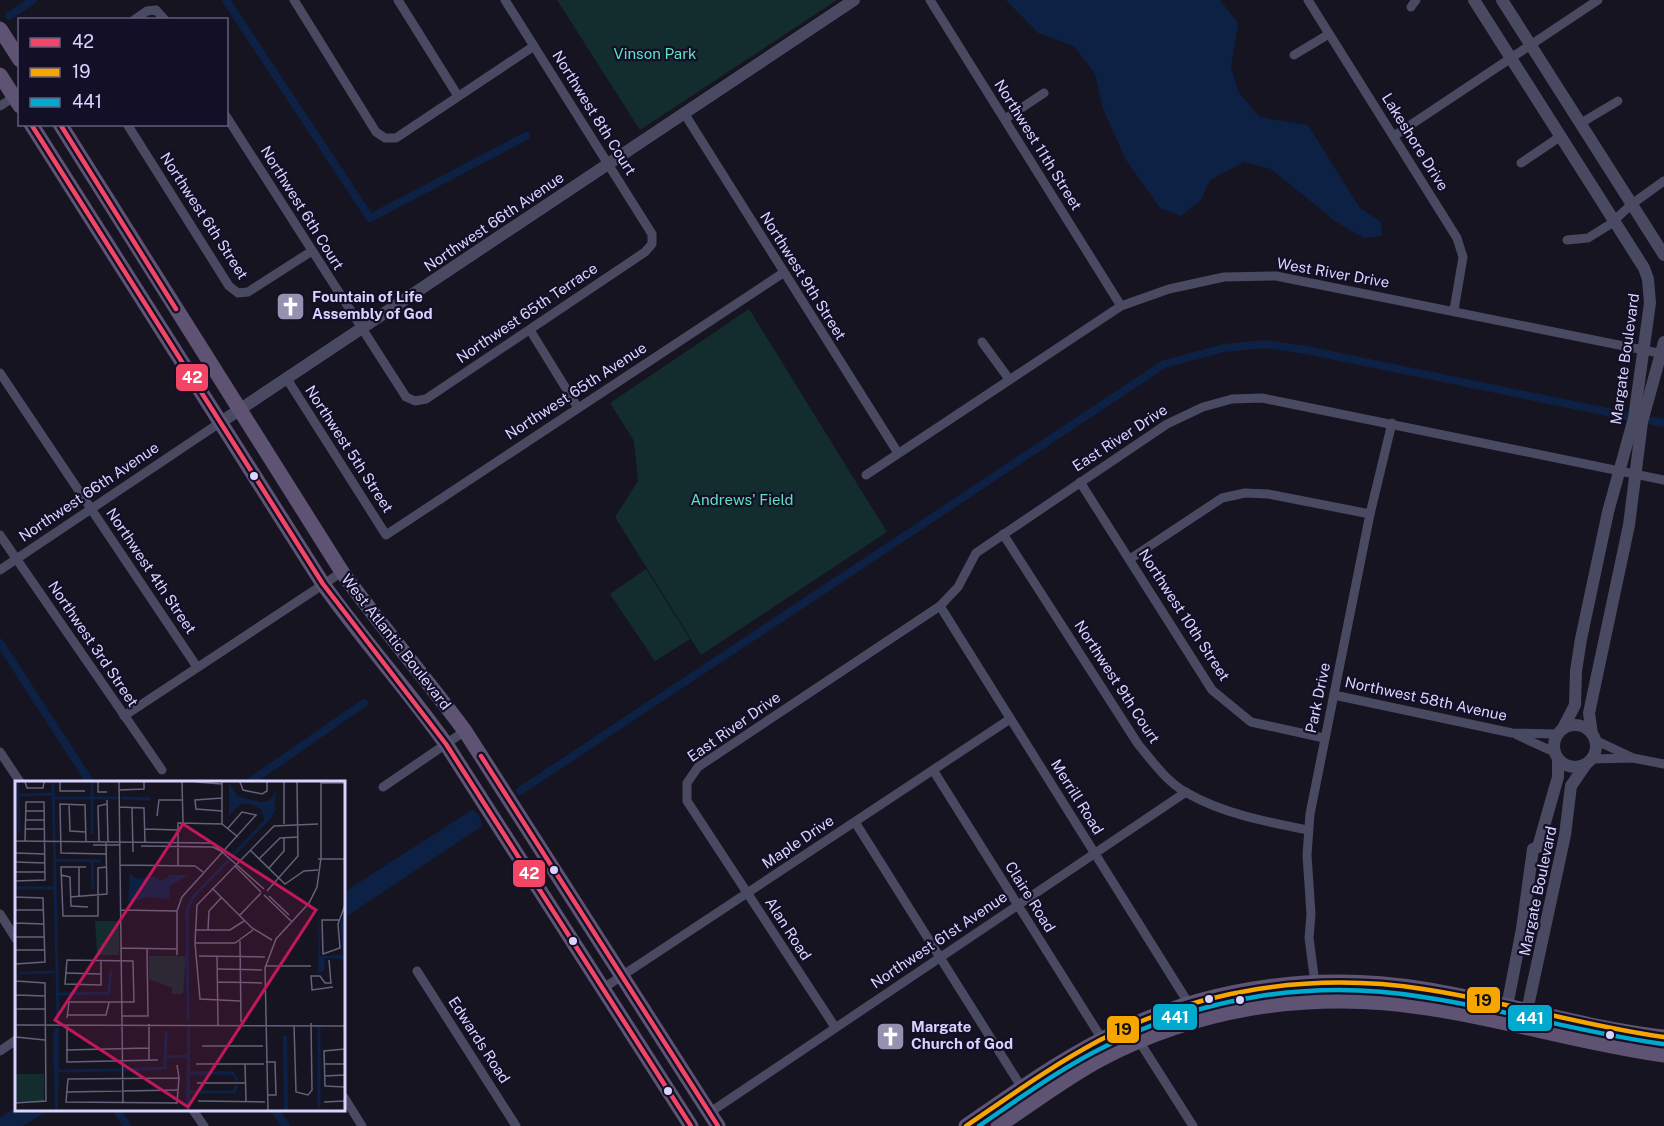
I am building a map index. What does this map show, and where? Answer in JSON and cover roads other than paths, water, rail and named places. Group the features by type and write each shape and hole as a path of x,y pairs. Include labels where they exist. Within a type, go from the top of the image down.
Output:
{"main road":[{"path":"0,29 18,57"},
{"path":"0,75 17,102"},
{"name":"West Atlantic Boulevard","path":"32,126 322,584 366,644 413,697 446,744 691,1126"},
{"name":"West Atlantic Boulevard","path":"61,126 342,572 383,629 429,683 465,731 718,1126"},
{"path":"1273,1004 1279,996 1305,993 1315,983"},
{"path":"966,1126 1101,1039 1189,1004 1251,990 1315,983 1395,985 1664,1037"},
{"path":"1001,1124 1100,1060 1139,1041 1205,1018 1273,1004 1336,999 1384,1002 1504,1022 1664,1055"},
{"path":"1139,1041 1144,1028 1162,1013"},
{"path":"1028,1106 1036,1089 1050,1070"},
{"path":"1001,1124 1017,1104 1022,1088"}],"street":[{"path":"294,0 376,132 385,138 396,138 534,46"},
{"path":"398,0 458,96"},
{"name":"Northwest 8th Court","path":"505,0 652,234 652,244"},
{"name":"Northwest 66th Avenue","path":"0,570 854,0"},
{"name":"Northwest 11th Street","path":"930,0 1121,306"},
{"name":"Lakeshore Drive","path":"1308,0 1457,238 1463,256 1454,310"},
{"name":"Margate Boulevard","path":"1474,0 1614,220 1648,279 1650,303 1634,418 1619,471 1578,657 1575,705 1560,731"},
{"path":"1502,0 1664,255"},
{"path":"1394,136 1598,0"},
{"path":"137,18 147,11 156,10 163,18"},
{"path":"1294,55 1329,34"},
{"path":"1005,119 1044,93"},
{"path":"1581,123 1618,101"},
{"path":"0,106 17,102"},
{"name":"Northwest 9th Street","path":"684,113 898,453"},
{"name":"Northwest 6th Court","path":"228,119 406,397 415,401"},
{"name":"Northwest 6th Street","path":"128,126 229,285 238,292 248,292 312,251"},
{"path":"1521,163 1561,136"},
{"path":"1567,240 1588,238 1664,181"},
{"name":"Northwest 65th Terrace","path":"415,401 426,399 645,252 652,244"},
{"name":"Northwest 65th Avenue","path":"387,535 783,273"},
{"name":"West River Drive","path":"866,475 1009,378 1121,306 1169,289 1224,277 1276,276 1644,350 1663,350"},
{"path":"530,330 578,408"},
{"path":"982,342 1009,378"},
{"name":"Margate Boulevard","path":"1594,737 1589,713 1629,525 1642,422 1663,350"},
{"name":"Northwest 4th Street","path":"0,373 197,667"},
{"name":"Northwest 5th Street","path":"287,379 387,535"},
{"name":"East River Drive","path":"687,783 698,767 940,606 958,587 976,554 1003,534 1167,424 1203,406 1232,399 1262,398 1664,480"},
{"name":"Park Drive","path":"1315,983 1309,938 1311,914 1308,830 1324,738 1370,514 1392,423"},
{"name":"Northwest 10th Street","path":"1080,482 1212,690 1251,722 1324,738"},
{"path":"1131,560 1222,498 1245,492 1268,494 1370,514"},
{"name":"Northwest 9th Court","path":"1003,534 1138,744 1158,769 1186,792 1249,818 1308,830"},
{"name":"Northwest 3rd Street","path":"0,535 162,771"},
{"path":"124,716 342,572"},
{"name":"Merrill Road","path":"940,606 1189,1004"},
{"name":"Northwest 58th Avenue","path":"1334,694 1512,733 1556,755"},
{"name":"Maple Drive","path":"602,989 1010,719"},
{"path":"1633,758 1594,737 1582,726 1560,731 1556,755 1570,767 1589,762 1633,758 1664,764"},
{"path":"383,787 465,731"},
{"name":"Northwest 58th Avenue","path":"1512,733 1560,731"},
{"path":"1589,762 1596,747 1594,737"},
{"path":"0,752 19,781"},
{"name":"Margate Boulevard","path":"1504,1022 1522,929 1533,849 1538,847 1558,777 1556,755"},
{"name":"Margate Boulevard","path":"1524,1027 1566,829 1571,786 1589,762"},
{"name":"Claire Road","path":"933,770 1101,1039"},
{"name":"Alan Road","path":"687,783 687,801 835,1027"},
{"name":"Northwest 61st Avenue","path":"710,1113 1186,792"},
{"path":"855,822 1022,1088"},
{"path":"0,914 15,937"},
{"path":"1522,929 1529,949 1536,949 1543,942"},
{"name":"Edwards Road","path":"417,971 516,1126"},
{"path":"0,1051 15,1041"},
{"path":"1139,1041 1193,1126"},
{"path":"345,1099 362,1126"},
{"path":"194,1111 204,1126"}],"water":[{"path":"1006,0 1220,0 1238,23 1231,68 1239,93 1260,117 1308,125 1360,208 1381,222 1382,236 1364,238 1336,222 1271,169 1244,162 1210,180 1201,200 1181,216 1160,208 1126,160 1103,109 1095,74 1074,46 1038,33"},
{"path":"472,810 479,815 482,826 345,917 345,891"},
{"path":"15,1108 15,1111 47,1111 23,1126 0,1126 0,1118"}],"waterway":[{"path":"9,16 33,0"},
{"path":"226,0 370,218 526,136"},
{"path":"520,791 1164,364 1224,348 1265,344 1306,350 1627,416"},
{"path":"1652,421 1664,423"},
{"path":"0,643 89,781"},
{"path":"251,781 364,703"},
{"path":"118,1111 127,1126"},
{"path":"276,1111 286,1126"}],"place":[{"name":"Fountain of Life Assembly of God","path":"291,306"},
{"name":"Margate Church of God","path":"890,1036"}],"park label":[{"name":"Vinson Park","path":"655,54"},
{"name":"Andrews' Field","path":"742,500"}]}
